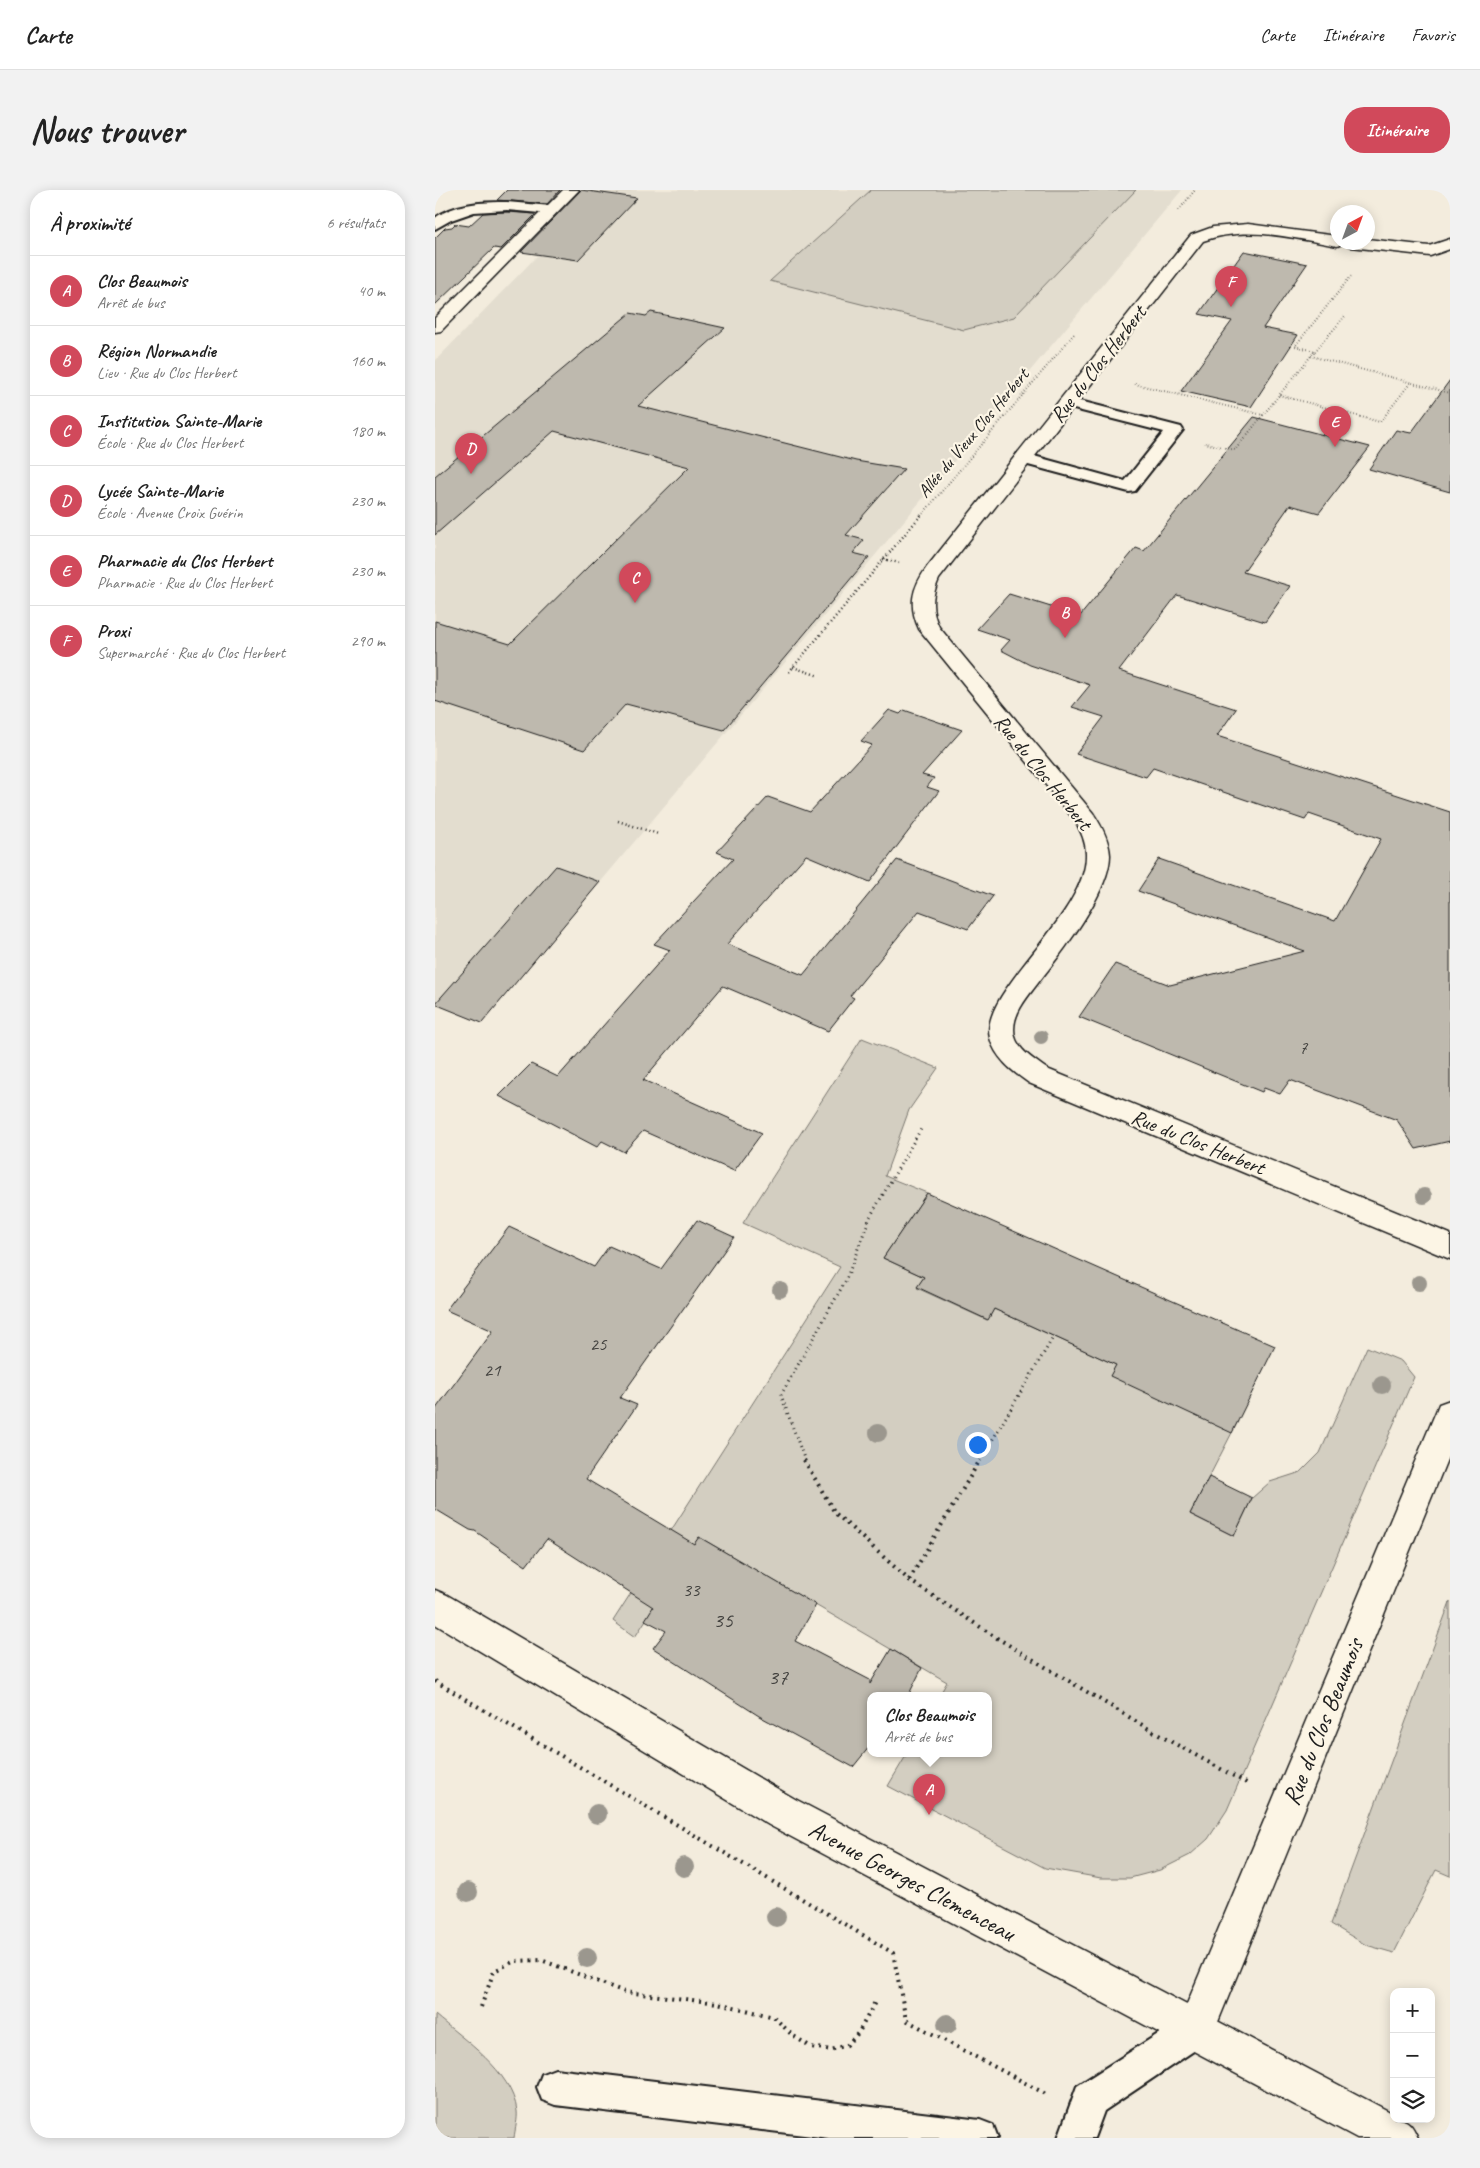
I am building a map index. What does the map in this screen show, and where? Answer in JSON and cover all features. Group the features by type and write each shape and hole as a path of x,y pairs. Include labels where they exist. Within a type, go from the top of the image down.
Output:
{"street":[{"path":"435,327 571,190"},
{"name":"Rue du Clos Herbert","path":"1330,240 1246,229 1210,231 1197,238 934,571 921,599 921,613 929,629 1085,818 1096,839 1098,858 1087,892 1008,1005 1000,1021 1001,1034 1008,1049 1020,1064 1037,1076 1450,1247"},
{"path":"1430,251 1450,244"},
{"path":"1375,245 1430,251 1450,256"},
{"name":"Rue du Clos Beaumois","path":"1195,2030 1450,1414"},
{"name":"Avenue Georges Clemenceau","path":"435,1606 773,1808 1398,2138"}],"lane":[{"path":"435,225 449,216 475,208 510,206 551,210"},
{"path":"1023,458 1129,487 1175,430 1068,403"},
{"path":"1076,2138 1090,2099 1195,2030"},
{"path":"555,2088 980,2138"}],"path":[{"path":"1315,351 1295,346 1357,268"},
{"path":"1171,435 1235,450 1346,315"},
{"name":"Allée du Vieux Clos Herbert","path":"789,672 1075,334"},
{"path":"1311,356 1450,393"},
{"path":"1279,395 1380,422 1411,382"},
{"path":"1135,384 1263,416"},
{"path":"793,667 819,676"},
{"path":"618,821 658,834"},
{"path":"921,1129 870,1217 846,1280 781,1395 807,1468 835,1513 909,1580 997,1638 1159,1735 1250,1785"},
{"path":"909,1580 1054,1336"},
{"path":"435,1681 893,1953 905,2020 982,2061"},
{"path":"481,2007 494,1971 515,1961 541,1960 625,1992 718,2003 774,2017 792,2035 811,2047 831,2050 847,2045 859,2032 875,2002"}],"shaded area":[{"path":"601,190 1182,190 482,1023 435,1004 435,361"},
{"path":"871,190 1136,190 1014,317 964,330 770,281"},
{"path":"862,1038 938,1068 909,1110 885,1176 927,1193 883,1258 924,1277 917,1288 987,1320 994,1309 1116,1365 1111,1376 1192,1400 1238,1421 1190,1514 1234,1536 1252,1498 1270,1482 1301,1472 1320,1453 1367,1347 1401,1361 1414,1377 1227,1810 1208,1839 1190,1855 1160,1870 1130,1878 1101,1878 1045,1868 888,1786 905,1757 992,1757 992,1692 941,1692 947,1682 699,1537 635,1637 613,1621 840,1267 743,1223"},
{"path":"1450,1602 1450,1876 1436,1870 1394,1953 1366,1945 1331,1924"},
{"path":"435,2015 485,2057 506,2083 513,2096 517,2111 514,2138 435,2138"}],"building":[{"path":"507,190 560,190 547,204 497,200"},
{"path":"581,190 637,198 578,260 521,252"},
{"path":"483,213 536,214 501,249 494,248 435,305 435,238 445,228 452,227 455,224 469,226"},
{"path":"1244,251 1307,264 1263,328 1298,335 1251,407 1181,391 1232,321 1199,314"},
{"path":"651,312 725,328 638,406 856,461 904,469 846,535 864,540 853,553 869,557 724,730 626,704 584,750 435,701 435,621 510,644 689,467 554,431 435,535 435,476 630,313 646,316"},
{"path":"1450,380 1450,492 1369,469 1396,430 1411,433"},
{"path":"1254,417 1370,447 1319,513 1290,505 1243,572 1290,586 1265,622 1177,595 1119,671 1236,709 1217,736 1450,812 1450,1141 1416,1149 1397,1120 1290,1080 1280,1094 1264,1088 1262,1092 1079,1017 1115,964 1170,985 1305,951 1138,891 1159,859 1335,921 1381,839 1309,814 1305,820 1153,768 1146,777 1076,754 1104,717 1072,707 1090,685 1030,665 1001,650 1010,640 977,629 1009,594 1080,616 1136,548 1144,551"},
{"path":"889,710 900,714 904,710 962,730 922,775 934,778 927,787 939,791 870,882 806,855 727,944 803,975 897,860 993,896 968,929 919,911 850,996 854,998 828,1031 723,986 643,1080 762,1133 734,1171 643,1131 624,1152 602,1141 597,1147 499,1096 531,1064 558,1077 670,950 654,944 733,859 717,852 768,797 810,812 872,745 861,741"},
{"path":"556,866 600,882 482,1023 435,1004"},
{"path":"927,1193 1275,1346 1232,1433 1110,1376 1116,1365 994,1309 988,1320 917,1287 924,1277 883,1258"},
{"path":"697,1220 734,1237 620,1398 637,1405 586,1479 694,1544 699,1537 816,1605 795,1641 870,1680 870,1684 891,1649 922,1668 910,1692 867,1692 867,1750 853,1767 759,1716 653,1648 666,1631 645,1620 653,1607 547,1539 526,1566 475,1531 470,1530 435,1509 435,1410 493,1331 446,1310 509,1227 594,1267 609,1246 661,1269"},
{"path":"1209,1477 1252,1498 1234,1536 1190,1514"}],"place":[{"name":"Proxi","path":"1231,307"},
{"name":"Pharmacie du Clos Herbert","path":"1335,447"},
{"name":"Lycée Sainte-Marie","path":"471,474"},
{"name":"Institution Sainte-Marie","path":"635,603"},
{"name":"Région Normandie","path":"1065,638"},
{"name":"Clos Beaumois","path":"929,1815"}]}
